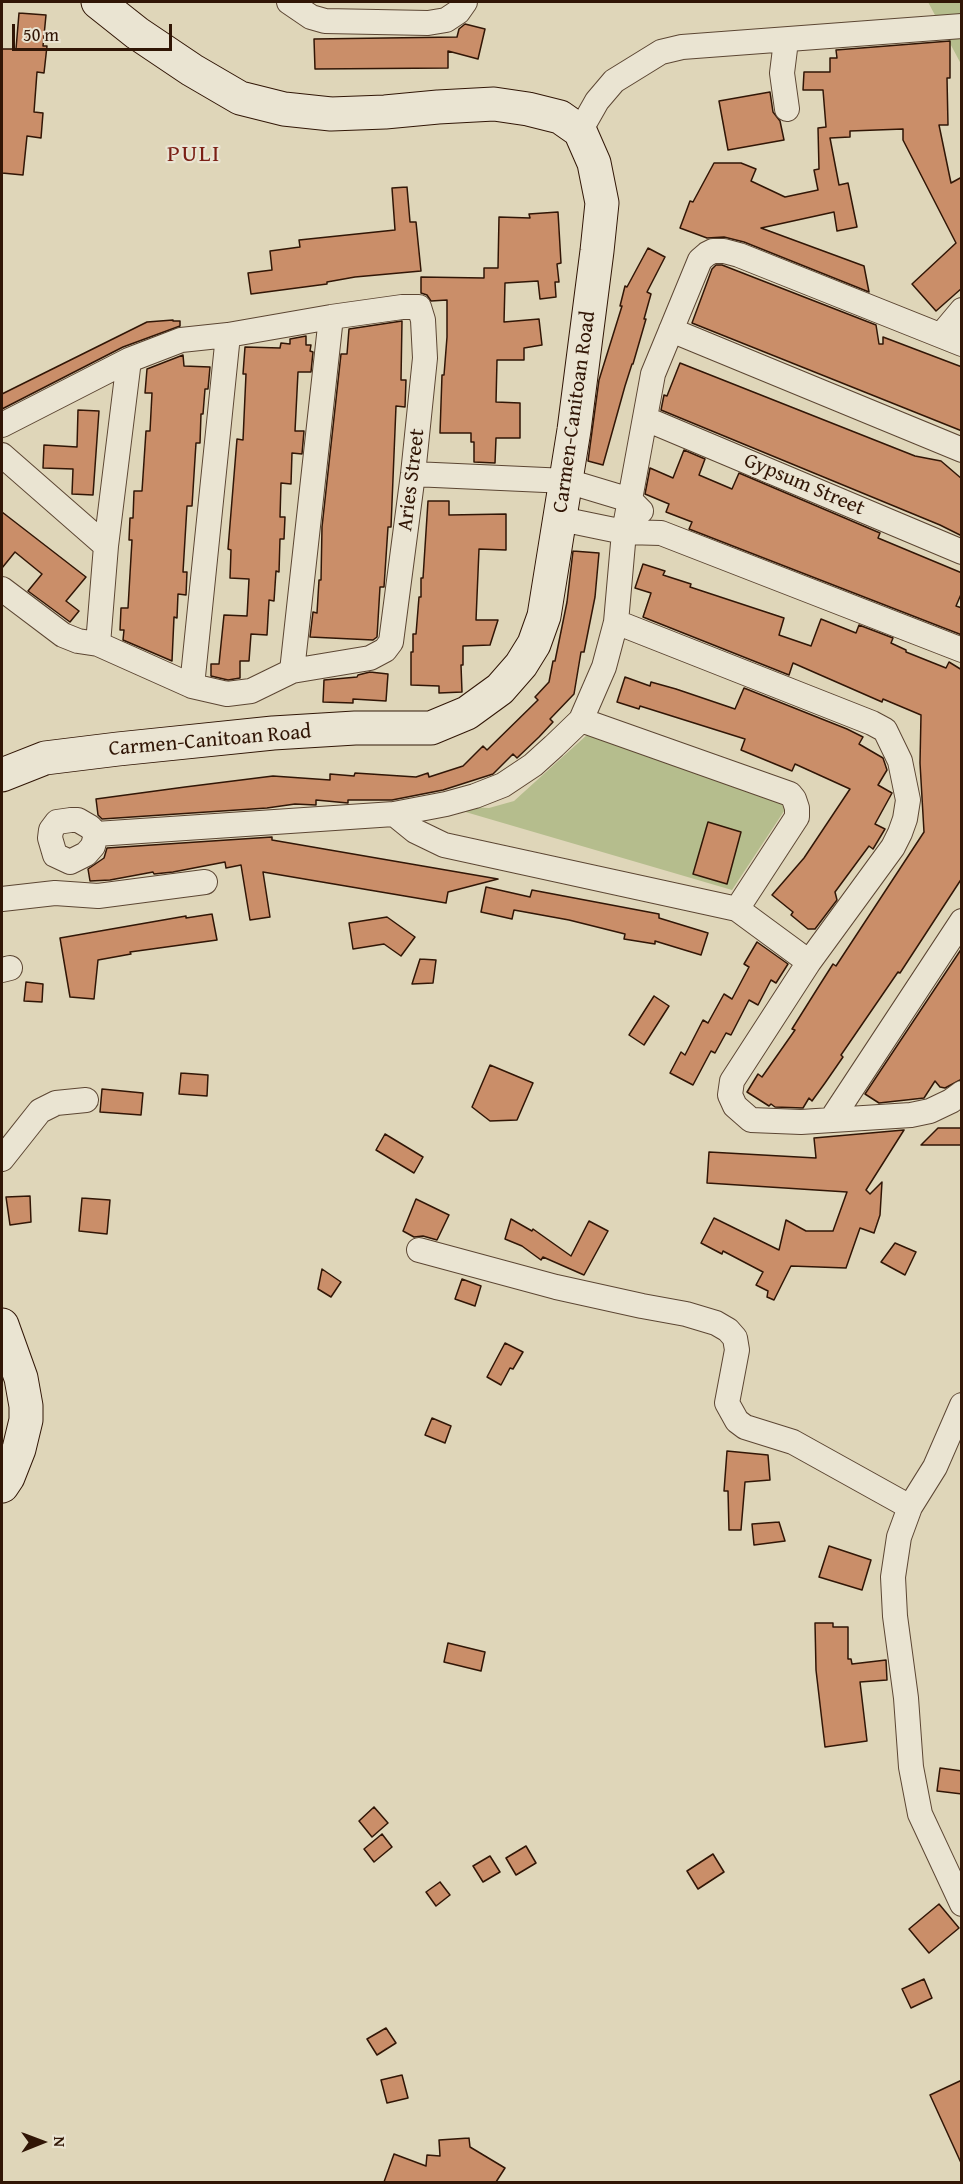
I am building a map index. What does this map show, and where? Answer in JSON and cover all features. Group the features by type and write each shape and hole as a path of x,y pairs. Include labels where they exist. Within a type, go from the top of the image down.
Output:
{"main road":[{"path":"98,2 137,33 240,99 284,109 331,114 494,104 560,117 580,131"},
{"name":"Carmen-Canitoan Road","path":"2,775 45,758 273,733 355,728 431,728 452,720 485,701 500,689 521,665 534,644 544,616 567,481 602,203 594,163 580,131"},
{"path":"2,1325 19,1369 26,1406 26,1420 19,1449 2,1486"}],"street":[{"path":"289,2 311,17 325,21 429,23 446,20 458,12 465,2"},
{"path":"580,131 597,102 614,81 661,52 682,47 962,26"},
{"path":"786,40 782,73 788,110"},
{"path":"96,834 394,814 475,796 502,785 534,765 581,720 604,667 616,622 624,532 653,374 700,260 713,250 723,251 951,339 962,310"},
{"name":"Aries Street","path":"292,671 370,658 385,650 391,642 413,474 425,358 423,320 418,307 402,307 331,317"},
{"path":"2,425 129,360 181,340 228,335 331,317 292,671 251,691 227,694 192,686 98,644 78,641 63,635 2,589"},
{"path":"671,330 962,450"},
{"path":"192,686 228,335"},
{"path":"98,644 106,546 129,360"},
{"name":"Gypsum Street","path":"646,419 962,552"},
{"path":"2,455 106,546"},
{"path":"413,474 567,481 630,500 661,533"},
{"path":"561,519 624,532 661,533 962,650"},
{"path":"616,622 872,723 885,730 900,761 908,800 905,819 893,847 809,962 732,1081 730,1095 735,1106 751,1120 801,1122 930,1111 962,1093"},
{"path":"581,720 790,794 797,808 797,817 737,909"},
{"path":"394,814 415,831 444,845 737,909 809,962"},
{"path":"2,899 55,893 98,896 205,882"},
{"path":"831,1120 962,921"},
{"path":"2,1159 40,1111 56,1103 86,1100"},
{"path":"419,1250 556,1287 686,1314 716,1323 729,1330 735,1338 737,1350 727,1403 737,1421 745,1427 793,1442 910,1507"},
{"path":"962,1405 935,1467 910,1507 899,1537 893,1577 911,1767 920,1814 962,1904"}],"green space":[{"path":"928,2 961,2 961,64"},
{"path":"588,734 788,805 732,890 445,806 489,808 514,801"}],"building":[{"path":"19,13 46,15 43,46 47,46 44,73 37,72 34,112 43,113 41,138 27,136 23,175 2,173 2,49 16,49"},
{"path":"465,24 485,29 478,59 448,51 448,68 315,69 314,39 457,37 459,29"},
{"path":"950,41 950,78 947,78 948,125 939,125 951,183 962,177 962,288 936,311 912,284 956,243 903,140 903,129 850,131 850,137 830,138 839,185 848,183 857,227 837,231 834,212 761,228 864,266 869,292 744,242 724,237 707,238 680,228 690,201 693,202 714,163 741,163 756,169 751,181 785,197 818,190 814,170 819,169 818,128 826,127 823,90 803,90 804,72 830,72 830,58 837,58 836,50"},
{"path":"770,92 773,112 780,121 784,140 728,150 719,101"},
{"path":"407,187 410,222 416,222 421,271 355,277 327,282 327,284 251,294 248,273 272,270 270,251 300,247 299,240 395,230 392,188"},
{"path":"558,212 561,263 557,264 559,282 555,282 556,297 540,299 538,281 505,283 504,322 539,319 542,345 524,348 524,360 497,360 496,402 520,403 520,438 496,438 495,463 474,462 474,442 471,442 471,433 440,433 442,375 444,375 447,337 447,300 431,301 427,295 421,293 421,277 484,278 484,268 498,268 499,217 530,218 529,214"},
{"path":"648,248 665,257 647,292 651,294 644,319 646,319 603,465 588,461 599,380 622,306 620,306 625,286 627,287"},
{"path":"716,265 722,265 876,325 879,344 883,344 883,337 962,367 962,431 692,323 712,269"},
{"path":"180,321 180,326 123,347 2,409 2,394 147,322"},
{"path":"402,321 401,380 406,380 405,407 396,406 391,527 388,527 384,587 380,587 377,637 373,640 310,637 313,612 317,613 319,580 321,580 322,527 341,354 347,354 349,329"},
{"path":"306,336 306,345 311,345 310,351 313,352 311,372 298,372 295,431 304,431 302,454 292,453 291,484 281,483 280,517 285,517 284,539 280,539 279,572 276,571 274,601 269,600 267,635 251,634 249,661 240,661 240,678 228,680 211,676 211,664 219,664 224,615 247,616 249,579 230,578 231,550 228,549 237,439 243,440 245,347 280,348 281,343 290,344 290,339"},
{"path":"183,355 184,366 210,367 208,389 205,389 203,414 201,414 200,443 196,443 192,506 187,506 183,572 187,572 186,595 178,594 177,618 174,617 172,661 123,640 124,630 120,630 121,608 128,608 132,540 129,540 130,518 133,518 134,491 142,491 146,431 150,431 152,393 145,393 147,369"},
{"path":"680,363 915,456 941,461 962,479 962,536 661,410 664,395 667,396"},
{"path":"78,410 99,411 93,495 72,494 73,469 43,468 44,445 77,447"},
{"path":"684,450 705,459 699,475 732,489 739,473 880,533 878,538 962,573 962,592 956,606 962,608 962,635 689,529 692,522 666,512 669,504 645,494 650,468 673,478"},
{"path":"428,501 449,501 449,515 506,514 506,550 479,549 476,620 498,620 490,645 463,646 462,692 439,693 439,686 411,685 411,652 413,652 413,634 416,634 419,597 421,597"},
{"path":"2,512 86,577 66,601 79,611 70,622 28,591 42,574 15,552 2,568"},
{"path":"573,551 599,553 595,597 584,652 581,652 574,694 550,719 553,722 539,737 517,758 513,754 493,774 443,790 392,800 348,800 348,803 316,800 316,805 295,804 267,808 102,819 98,815 96,799 185,787 273,776 330,780 330,774 354,776 355,773 416,777 428,773 429,777 463,766 483,746 487,750 538,700 535,697 549,682 567,602"},
{"path":"643,564 665,571 663,575 691,584 690,587 784,618 779,635 811,646 821,619 856,633 859,625 893,638 891,643 906,652 946,668 949,662 962,670 962,878 900,973 898,972 841,1055 843,1057 812,1101 809,1098 803,1108 775,1107 771,1104 769,1106 747,1092 758,1074 762,1077 795,1030 792,1029 833,964 836,966 924,832 920,763 921,715 883,699 882,702 793,663 789,675 643,617 651,593 635,588"},
{"path":"370,672 388,674 386,701 353,699 353,703 323,702 324,680 357,677"},
{"path":"625,677 650,686 651,682 676,689 735,709 744,688 863,737 859,744 883,758 887,770 878,785 892,793 875,824 885,829 873,849 869,846 835,892 837,900 815,929 808,929 791,915 793,912 772,895 804,858 850,789 795,764 792,771 741,750 745,739 640,706 639,709 617,702"},
{"path":"708,822 741,832 727,884 693,874"},
{"path":"272,837 272,840 498,879 448,892 446,903 263,872 270,917 250,920 241,865 226,868 225,862 173,872 154,874 153,872 110,880 90,881 88,869 104,858 107,848"},
{"path":"486,887 530,897 532,890 659,914 659,918 708,933 701,955 655,941 655,944 624,939 625,934 569,920 514,910 512,919 481,912"},
{"path":"212,914 217,940 130,952 131,954 98,960 94,999 70,997 60,938 186,916 186,918"},
{"path":"387,917 415,937 401,956 384,944 353,949 349,923"},
{"path":"757,942 788,964 776,983 771,980 758,1005 749,1000 731,1035 726,1033 715,1053 711,1051 693,1085 670,1073 681,1052 685,1055 703,1020 708,1023 724,994 732,999 749,967 744,964"},
{"path":"962,948 962,1079 945,1088 940,1087 935,1081 924,1098 879,1103 865,1094"},
{"path":"420,959 436,960 433,983 412,984"},
{"path":"26,982 43,984 42,1002 24,1001"},
{"path":"654,996 669,1006 644,1045 629,1035"},
{"path":"490,1065 533,1083 517,1120 490,1121 472,1107"},
{"path":"181,1073 208,1075 207,1096 179,1094"},
{"path":"102,1089 143,1093 141,1115 100,1112"},
{"path":"938,1128 962,1128 962,1145 921,1145"},
{"path":"904,1130 866,1190 870,1194 882,1182 880,1215 874,1233 860,1228 846,1268 791,1266 774,1300 767,1297 768,1291 756,1285 763,1272 723,1251 722,1254 701,1243 714,1218 779,1250 786,1220 806,1231 833,1231 847,1192 707,1183 709,1152 816,1158 814,1138"},
{"path":"385,1134 423,1157 414,1173 376,1150"},
{"path":"30,1196 31,1222 10,1225 6,1197"},
{"path":"82,1198 110,1200 107,1234 79,1231"},
{"path":"416,1199 449,1215 437,1240 423,1236 414,1237 403,1231"},
{"path":"511,1219 532,1231 533,1229 571,1256 589,1221 608,1231 584,1275 543,1257 541,1260 522,1246 505,1239"},
{"path":"895,1243 916,1252 905,1275 881,1262"},
{"path":"322,1269 341,1282 331,1297 318,1289"},
{"path":"462,1279 481,1286 475,1306 455,1299"},
{"path":"505,1343 523,1352 513,1369 510,1368 501,1385 487,1377"},
{"path":"432,1418 451,1426 445,1443 425,1435"},
{"path":"727,1451 768,1455 770,1480 745,1482 741,1530 729,1530 728,1491 724,1491"},
{"path":"779,1522 785,1541 754,1545 752,1524"},
{"path":"829,1546 871,1560 862,1590 819,1577"},
{"path":"815,1623 833,1623 833,1627 848,1627 848,1659 851,1659 852,1664 886,1660 887,1680 860,1682 867,1741 825,1747 816,1670"},
{"path":"448,1643 485,1652 481,1671 444,1662"},
{"path":"940,1768 962,1771 962,1794 937,1791"},
{"path":"374,1807 388,1823 372,1837 359,1821"},
{"path":"382,1834 392,1847 374,1862 364,1849"},
{"path":"526,1846 536,1863 516,1875 506,1858"},
{"path":"713,1854 724,1872 698,1889 687,1871"},
{"path":"490,1856 500,1872 483,1882 473,1866"},
{"path":"440,1882 450,1895 436,1906 426,1892"},
{"path":"939,1904 959,1928 929,1953 909,1929"},
{"path":"924,1979 932,1998 911,2008 902,1989"},
{"path":"386,2028 396,2043 377,2055 367,2039"},
{"path":"402,2075 408,2098 387,2103 381,2080"},
{"path":"962,2080 962,2165 930,2095"},
{"path":"469,2138 470,2147 505,2168 496,2182 384,2182 394,2154 426,2166 427,2155 440,2156 439,2140"}],"district":[{"name":"PULI","path":"194,155"}]}
